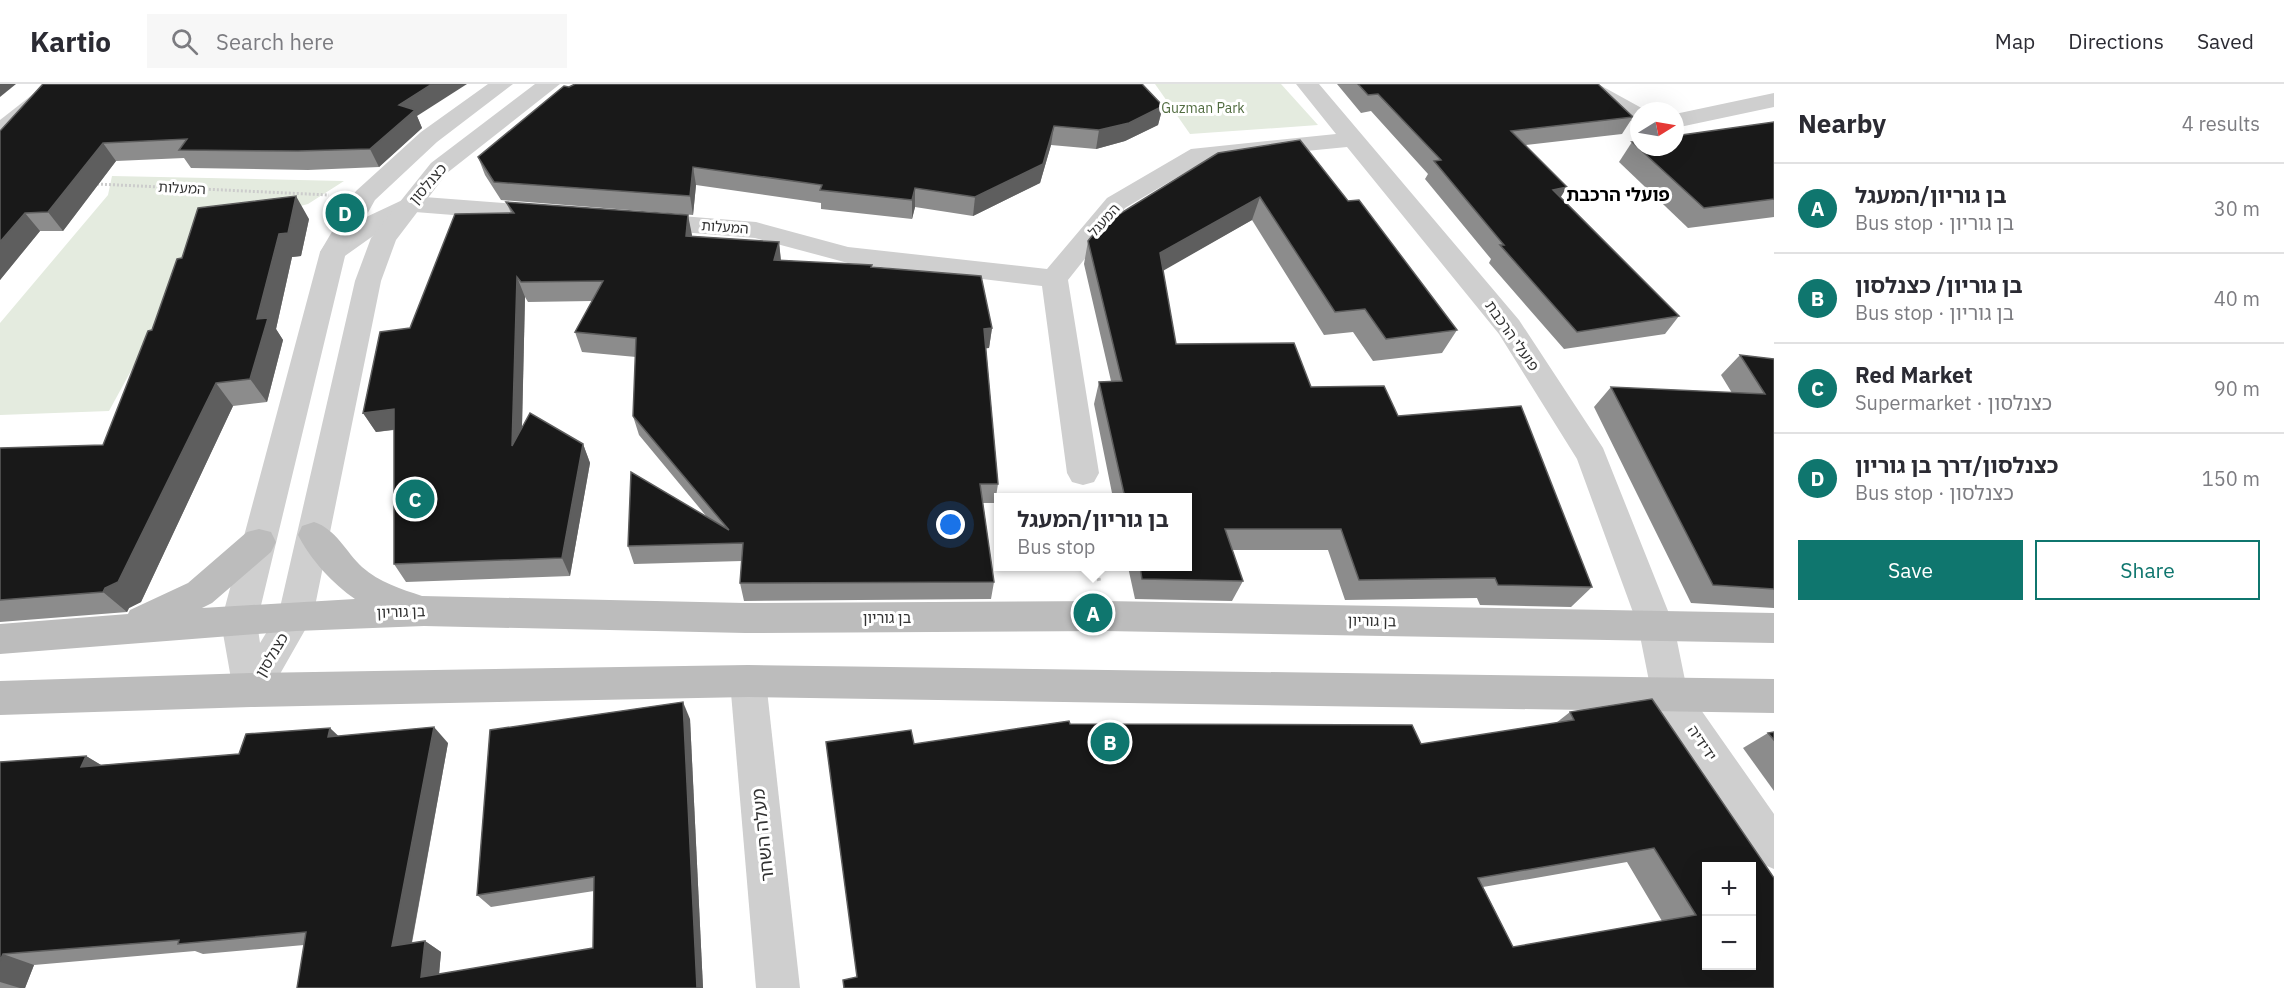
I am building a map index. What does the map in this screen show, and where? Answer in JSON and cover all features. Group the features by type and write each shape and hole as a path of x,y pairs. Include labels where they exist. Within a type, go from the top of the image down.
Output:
{"main road":[{"path":"314,535 351,578 377,595 424,611"},
{"path":"123,629 165,612 200,593 259,542"},
{"name":"בן גוריון","path":"0,639 296,616 424,611 745,618 1104,616 1774,628"},
{"path":"0,698 250,690 748,681 1774,696"}],"street":[{"path":"0,131 60,84"},
{"name":"כצנלסון","path":"250,690 239,622 333,252 364,196 429,137 502,84"},
{"name":"כצנלסון","path":"250,690 296,616 368,281 384,238 439,168 549,84"},
{"name":"פועלי הרכבת","path":"1307,84 1509,327 1592,456 1656,626"},
{"path":"1582,84 1630,111"},
{"path":"1684,119 1774,100"},
{"name":"המעגל","path":"1054,279 1116,203 1200,154 1355,139"},
{"path":"333,252 371,225 411,204 578,216"},
{"name":"המעלות","path":"626,220 756,230 848,255 1054,279"},
{"path":"1054,279 1083,473"},
{"name":"ידידיה","path":"1656,626 1670,696 1774,849"},
{"name":"מעלה השחר","path":"748,681 778,988"}],"path":[{"name":"המעלות","path":"94,183 364,196"}],"green space":[{"name":"Guzman Park","path":"1155,84 1281,84 1318,125 1190,134"},
{"path":"112,176 344,181 308,204 208,230 109,411 0,415 0,323 108,195"}],"building":[{"path":"43,84 432,84 399,105 415,110 370,149 179,150 187,139 103,143 48,212 25,213 0,242 0,131"},
{"path":"575,84 1142,84 1163,106 1129,123 1099,130 1054,126 1043,164 975,197 915,188 912,200 820,190 822,185 693,167 690,196 494,182 478,157 564,86 569,87"},
{"path":"1358,84 1598,84 1630,114 1630,117 1511,131 1567,187 1553,190 1679,316 1577,332 1500,245 1504,245 1434,161 1441,160 1378,94 1368,95"},
{"path":"1774,122 1774,199 1704,208 1647,156 1684,156 1684,135"},
{"path":"1300,140 1348,201 1359,200 1457,330 1386,339 1365,309 1335,312 1260,197 1160,253 1176,344 1294,343 1311,387 1384,386 1398,416 1521,406 1592,587 1498,585 1495,578 1359,580 1341,529 1225,529 1243,581 1142,579 1141,571 1192,571 1192,493 1124,493 1099,382 1122,381 1088,241 1100,226 1218,153"},
{"path":"296,196 288,233 279,234 257,319 268,318 250,379 216,383 118,582 105,588 103,592 0,600 0,448 103,445 148,331 152,330 177,259 182,258 198,208"},
{"path":"506,202 688,215 686,236 779,242 774,260 872,265 871,267 981,276 992,328 984,329 998,484 980,484 994,582 740,583 743,543 628,546 631,472 729,530 633,416 636,338 575,332 603,281 521,282 517,277 512,446 530,413 583,444 562,558 394,564 394,409 363,413 380,332 410,328 455,214 514,213"},
{"path":"1740,355 1774,359 1774,589 1713,585 1611,387 1765,394"},
{"path":"1652,699 1774,878 1774,988 844,988 843,980 857,977 826,742 911,730 914,744 1069,721 1070,724 1412,725 1421,744 1574,720 1570,712","holes":["1654,848 1696,915 1513,947 1478,878"]},
{"path":"683,702 697,988 297,988 306,932 178,944 179,940 3,954 0,961 0,762 86,756 81,767 239,754 246,734 330,728 328,737 434,727 392,946 425,941 421,977 593,948 594,877 477,895 490,730"},
{"path":"1774,732 1774,740 1768,733"}],"place":[{"name":"כצנלסון/דרך בן גוריון","path":"345,213"},
{"name":"Red Market","path":"415,499"},
{"name":"בן גוריון/המעגל","path":"1093,613"},
{"name":"בן גוריון/ כצנלסון","path":"1110,742"}],"district":[{"name":"פועלי הרכבת","path":"1618,195"}]}
